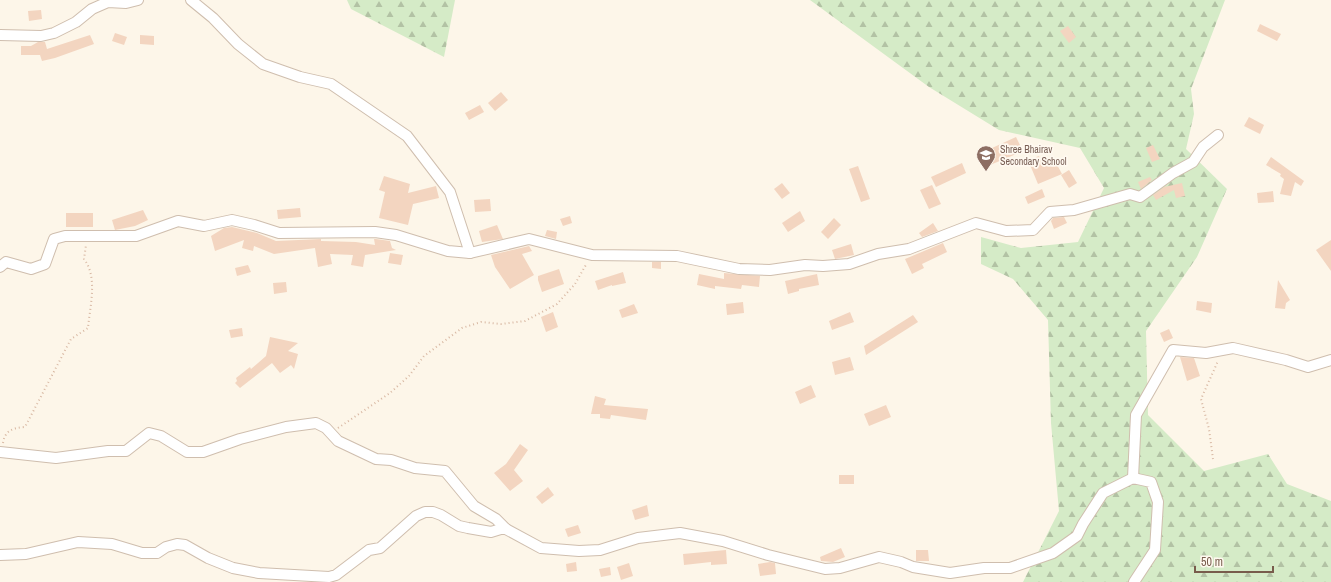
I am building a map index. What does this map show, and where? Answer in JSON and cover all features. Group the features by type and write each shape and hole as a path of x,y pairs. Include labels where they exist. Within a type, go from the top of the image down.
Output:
{"street":[{"path":"0,35 41,36 54,33 76,22 92,9 108,2 126,3 138,0"},
{"path":"191,0 213,18 238,44 263,64 300,77 331,84 407,136 450,192 470,253"},
{"path":"0,268 6,262 31,269 45,264 54,239 65,236 136,236 178,222 204,226 232,220 279,233 357,234 375,232 402,237 448,251 470,253 529,239 592,255 677,256 739,269 770,270 805,265 823,266 849,264 878,254 910,249 976,223 1006,231 1033,230 1050,212 1074,210 1130,194 1140,197 1172,173 1193,162 1203,147 1218,135"},
{"path":"1132,478 1136,415 1173,350 1206,352 1233,348 1286,360 1308,367 1331,360"},
{"path":"1,452 56,458 108,451 126,452 149,433 161,436 187,452 203,452 240,439 286,426 316,423 326,428 338,441 376,460 390,460 415,468 445,471 474,506 496,519 506,530"},
{"path":"0,555 26,554 78,542 112,544 142,553 157,553 166,547 177,544 185,545 208,558 233,568 259,573 292,574 318,578 336,575 369,550 380,548 416,516 425,512 437,513 459,526 468,528 491,532 504,528 541,548 579,551 600,550 638,538 680,533 723,541 768,555 825,569 840,568 879,557 919,568 957,573 984,568 1010,568 1053,553 1077,536 1103,493 1132,478 1151,482 1158,502 1155,550 1134,582"}],"path":[{"path":"1,452 4,435 12,428 25,427 50,382 61,356 71,339 88,328 91,295 91,268 84,259 88,236"},
{"path":"331,434 345,421 375,404 390,393 409,376 424,356 462,328 481,322 501,324 526,321 557,304 575,284 592,255"},
{"path":"1213,459 1201,399 1219,359"}],"green space":[{"path":"347,0 455,0 444,57 351,9"},
{"path":"810,0 1225,0 1191,89 1194,114 1186,149 1227,189 1197,257 1146,331 1148,415 1204,471 1268,454 1287,484 1331,501 1331,582 1023,582 1059,511 1051,423 1048,320 1013,279 981,264 981,237 1021,248 1078,242 1104,188 1080,148 999,130 929,87"}],"building":[{"path":"41,10 42,19 29,21 28,11"},
{"path":"1260,24 1281,34 1277,41 1257,31"},
{"path":"1068,26 1076,37 1069,43 1060,31"},
{"path":"115,33 127,37 124,45 112,41"},
{"path":"90,35 94,44 55,58 42,61 40,55 21,55 21,46 31,46 38,42 45,42 47,49"},
{"path":"140,35 154,36 154,45 140,44"},
{"path":"501,92 508,100 495,111 488,103"},
{"path":"480,105 484,112 469,120 465,113"},
{"path":"1249,117 1264,125 1260,134 1244,126"},
{"path":"1016,137 1023,151 983,168 978,157 993,151 992,148"},
{"path":"1153,145 1160,159 1152,162 1146,148"},
{"path":"1039,156 1044,167 1055,161 1062,174 1038,184 1028,160"},
{"path":"1271,157 1304,181 1301,186 1295,182 1291,196 1280,194 1284,179 1280,176 1281,174 1266,165"},
{"path":"962,163 966,173 936,187 931,177"},
{"path":"858,166 870,199 861,202 849,169"},
{"path":"1069,170 1077,183 1069,188 1061,175"},
{"path":"384,176 410,184 408,193 436,186 439,198 413,204 408,225 379,218 385,192 379,190"},
{"path":"1150,177 1152,180 1141,189 1138,182"},
{"path":"782,183 790,193 782,199 774,189"},
{"path":"1182,183 1185,196 1176,198 1174,190 1156,200 1153,195 1164,187"},
{"path":"932,185 941,204 929,209 920,190"},
{"path":"1042,189 1045,197 1028,204 1025,197"},
{"path":"1273,191 1274,202 1258,203 1257,193"},
{"path":"490,199 491,211 475,212 474,200"},
{"path":"300,208 301,217 278,219 277,210"},
{"path":"143,210 148,220 135,226 115,230 112,220"},
{"path":"800,211 805,221 788,232 782,223"},
{"path":"66,213 93,213 93,227 66,227"},
{"path":"570,216 572,223 563,226 560,219"},
{"path":"1064,217 1067,223 1054,229 1051,221 1053,218"},
{"path":"834,218 841,225 828,239 821,232"},
{"path":"933,223 938,231 922,237 919,233"},
{"path":"497,225 503,239 482,242 479,231"},
{"path":"232,227 257,233 276,241 321,239 321,241 356,242 375,245 374,239 376,239 390,241 392,248 396,250 365,255 363,267 351,265 353,255 330,254 332,264 318,267 315,248 274,254 254,246 253,251 242,248 244,240 215,251 211,236 224,228"},
{"path":"547,230 557,232 556,239 545,236"},
{"path":"1331,240 1331,271 1316,250"},
{"path":"943,243 947,252 922,264 924,268 912,274 905,259"},
{"path":"851,244 854,255 835,259 832,250"},
{"path":"529,246 532,251 522,254 534,275 510,289 495,267 491,255"},
{"path":"390,253 403,255 401,265 388,263"},
{"path":"652,262 661,262 661,269 652,268"},
{"path":"248,265 251,272 237,276 235,268"},
{"path":"559,269 564,284 542,292 538,276"},
{"path":"623,272 626,283 612,285 598,290 595,281"},
{"path":"724,273 760,276 759,287 742,285 741,289 715,286 715,289 697,285 699,274 724,279"},
{"path":"817,274 819,285 799,289 799,291 788,294 785,281"},
{"path":"1278,280 1290,300 1286,303 1285,309 1275,308"},
{"path":"286,282 287,292 274,294 273,283"},
{"path":"1197,301 1212,303 1211,313 1196,310"},
{"path":"743,302 744,313 727,315 726,304"},
{"path":"634,304 638,313 622,318 619,310"},
{"path":"553,312 558,327 546,332 541,317"},
{"path":"850,312 854,322 832,330 829,321"},
{"path":"913,315 918,322 866,355 864,346"},
{"path":"242,328 243,336 231,338 229,330"},
{"path":"1169,329 1173,338 1164,342 1160,333"},
{"path":"270,337 298,343 288,351 298,354 294,369 291,365 280,373 272,363 240,388 235,383 237,381 236,378 250,367 251,369 266,356"},
{"path":"850,357 854,370 835,375 832,362"},
{"path":"1180,357 1194,358 1200,376 1187,381"},
{"path":"811,385 816,397 800,404 795,392"},
{"path":"595,396 606,399 604,405 648,409 646,420 611,415 610,419 600,418 600,414 591,414"},
{"path":"886,405 891,417 869,426 864,414"},
{"path":"520,444 528,450 514,470 523,481 510,491 494,473 506,464"},
{"path":"839,475 854,475 854,484 839,484"},
{"path":"548,487 554,495 542,504 536,497"},
{"path":"647,505 649,516 635,520 632,510"},
{"path":"578,525 581,533 568,537 565,529"},
{"path":"841,548 845,557 833,562 821,561 820,557"},
{"path":"726,550 727,564 711,565 711,562 684,565 683,554"},
{"path":"916,550 928,550 929,561 916,561"},
{"path":"576,562 577,571 567,572 566,564"},
{"path":"770,562 775,563 776,574 760,576 758,564"},
{"path":"629,563 633,576 621,580 617,567"},
{"path":"610,567 611,575 601,577 599,569"}],"place":[{"name":"Shree Bhairav Secondary School","path":"986,172"}]}
